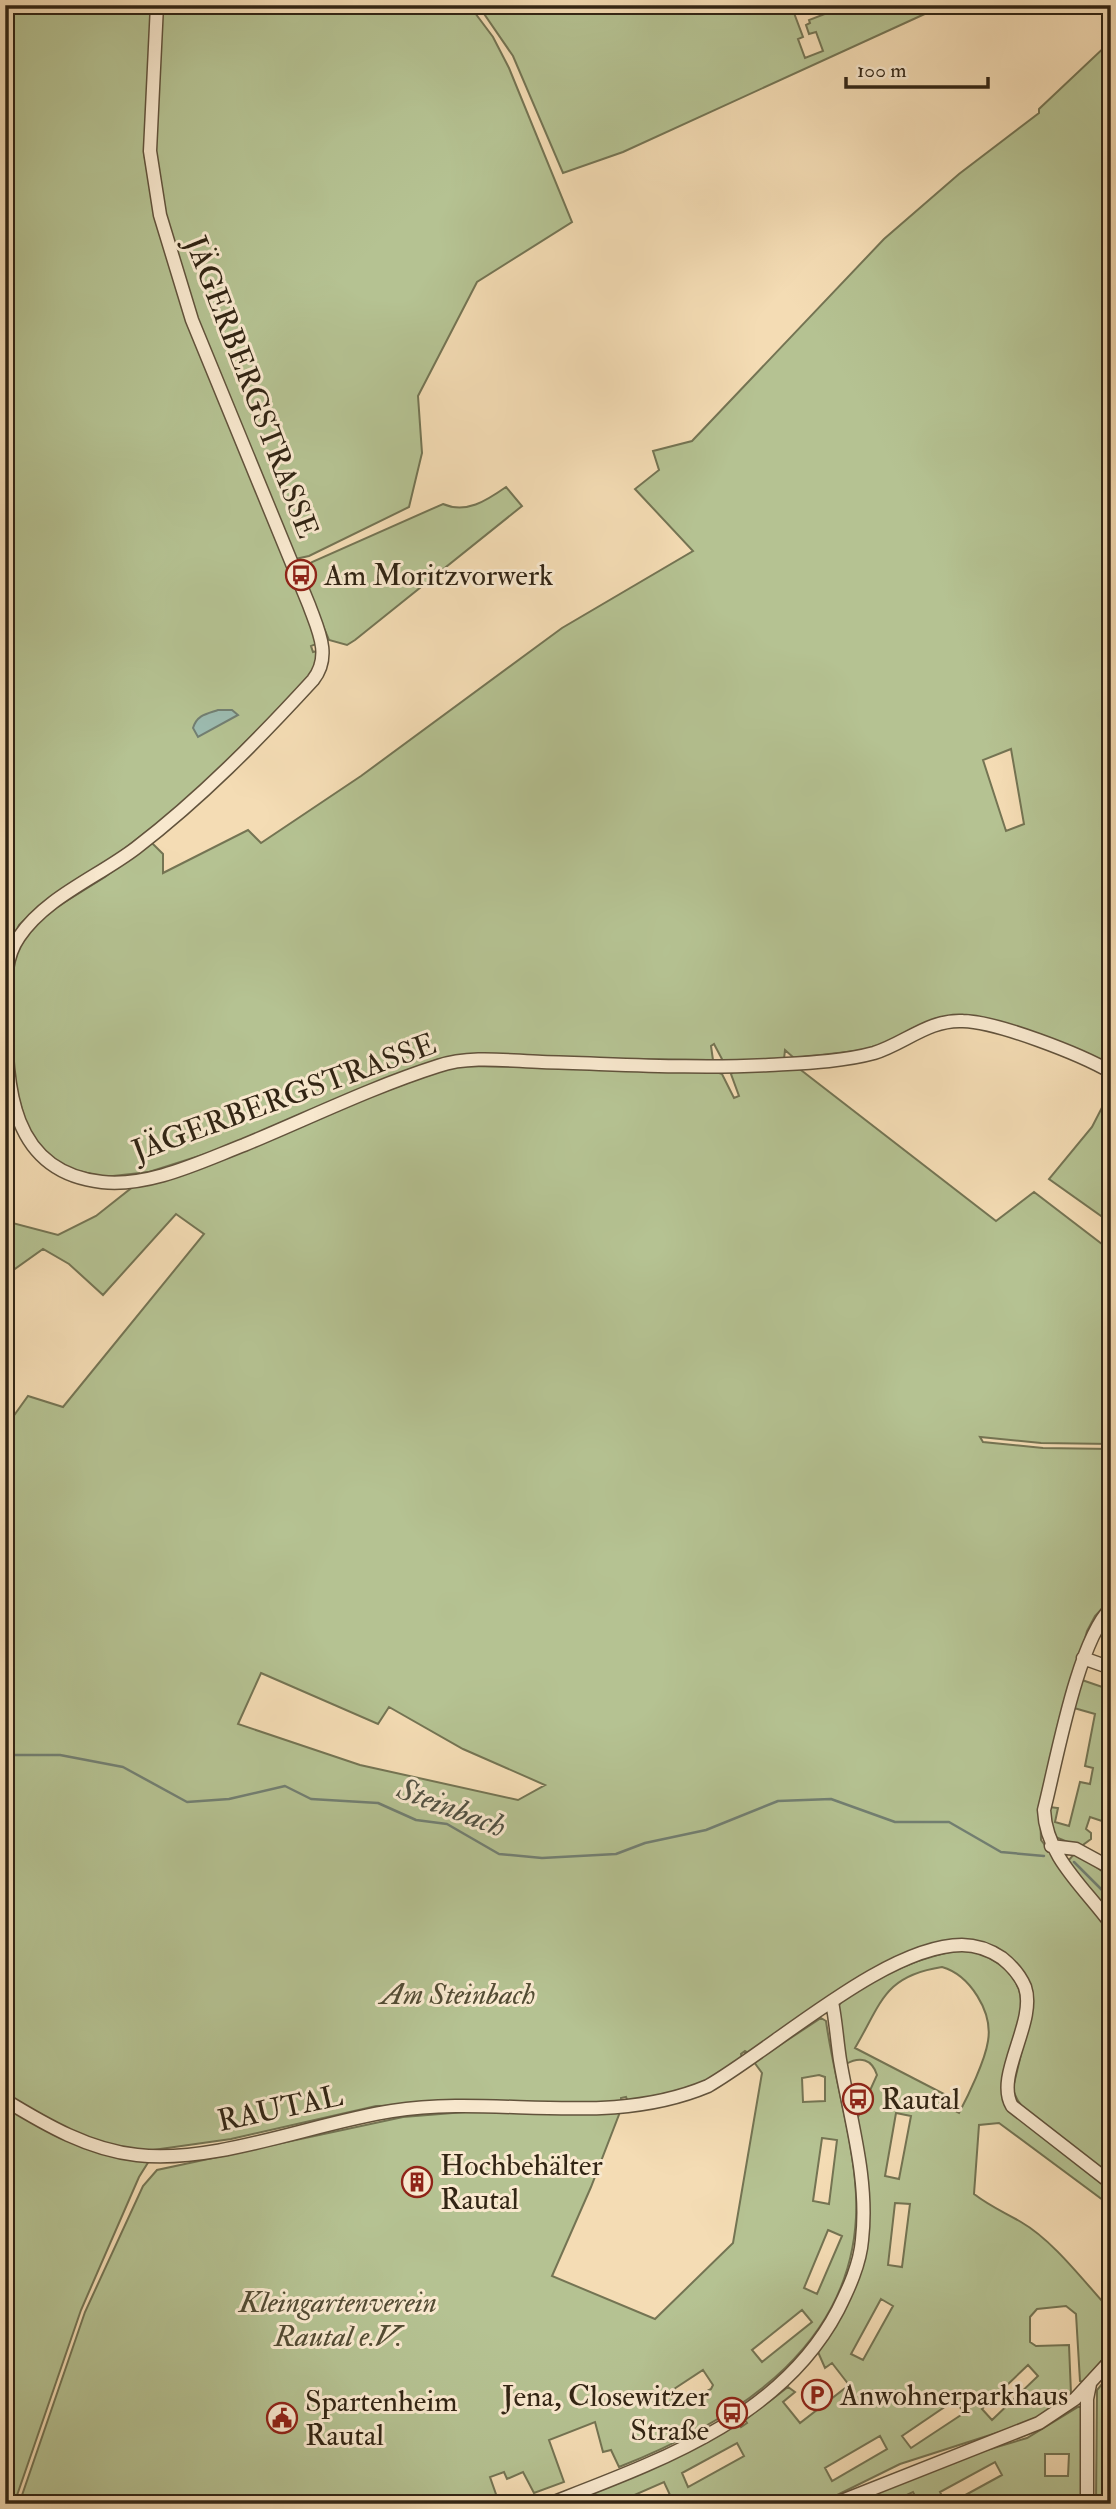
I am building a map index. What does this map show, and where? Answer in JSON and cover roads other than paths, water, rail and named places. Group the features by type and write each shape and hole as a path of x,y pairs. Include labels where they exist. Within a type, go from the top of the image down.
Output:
{"street":[{"name":"JÄGERBERGSTRASSE","path":"157,5 150,151 160,215 192,320 309,605 322,644 323,660 313,681 195,801 132,851 30,922 11,949 7,969 6,1072 11,1104 37,1151 64,1172 104,1182 127,1182 177,1170 382,1087 453,1062 771,1065 875,1053 932,1026 958,1020 1019,1035 1095,1063 1111,1072"},
{"path":"1111,1608 1098,1622 1083,1658 1044,1810 1045,1830 1051,1846 1111,1924"},
{"path":"1083,1658 1111,1668"},
{"path":"1051,1846 1076,1849 1111,1868"},
{"name":"RAUTAL","path":"5,2100 88,2144 153,2156 218,2149 397,2110 625,2107 688,2095 708,2086 832,2003 893,1966 936,1949 969,1945 998,1956 1022,1979 1028,2001 1007,2087 1009,2100 1016,2110 1111,2183"},
{"path":"549,2504 666,2457 736,2418 795,2370 811,2354 829,2328 855,2271 864,2218 859,2164 832,2003"},
{"path":"834,2504 1039,2423 1075,2399 1111,2360"},
{"path":"1087,2504 1087,2399 1090,2384"}],"water":[{"path":"218,710 232,710 238,715 198,737 193,728 197,720"}],"waterway":[{"name":"Steinbach","path":"5,1755 60,1755 123,1767 187,1802 229,1799 285,1786 311,1799 378,1803 416,1820 447,1824 499,1854 542,1858 616,1854 645,1843 706,1830 778,1801 831,1799 895,1822 949,1822 1001,1852 1044,1856"},
{"name":"Steinbach","path":"1074,1862 1111,1899"}],"place":[{"name":"Am Moritzvorwerk","path":"301,575"},
{"name":"Rautal","path":"858,2099"},
{"name":"Hochbehälter Rautal","path":"417,2182"},
{"name":"Anwohnerparkhaus","path":"817,2395"},
{"name":"Jena, Closewitzer Straße","path":"732,2413"},
{"name":"Spartenheim Rautal","path":"282,2418"}],"park label":[{"name":"Am Steinbach","path":"458,1994"},
{"name":"Kleingartenverein Rautal e.V.","path":"338,2319"}]}
